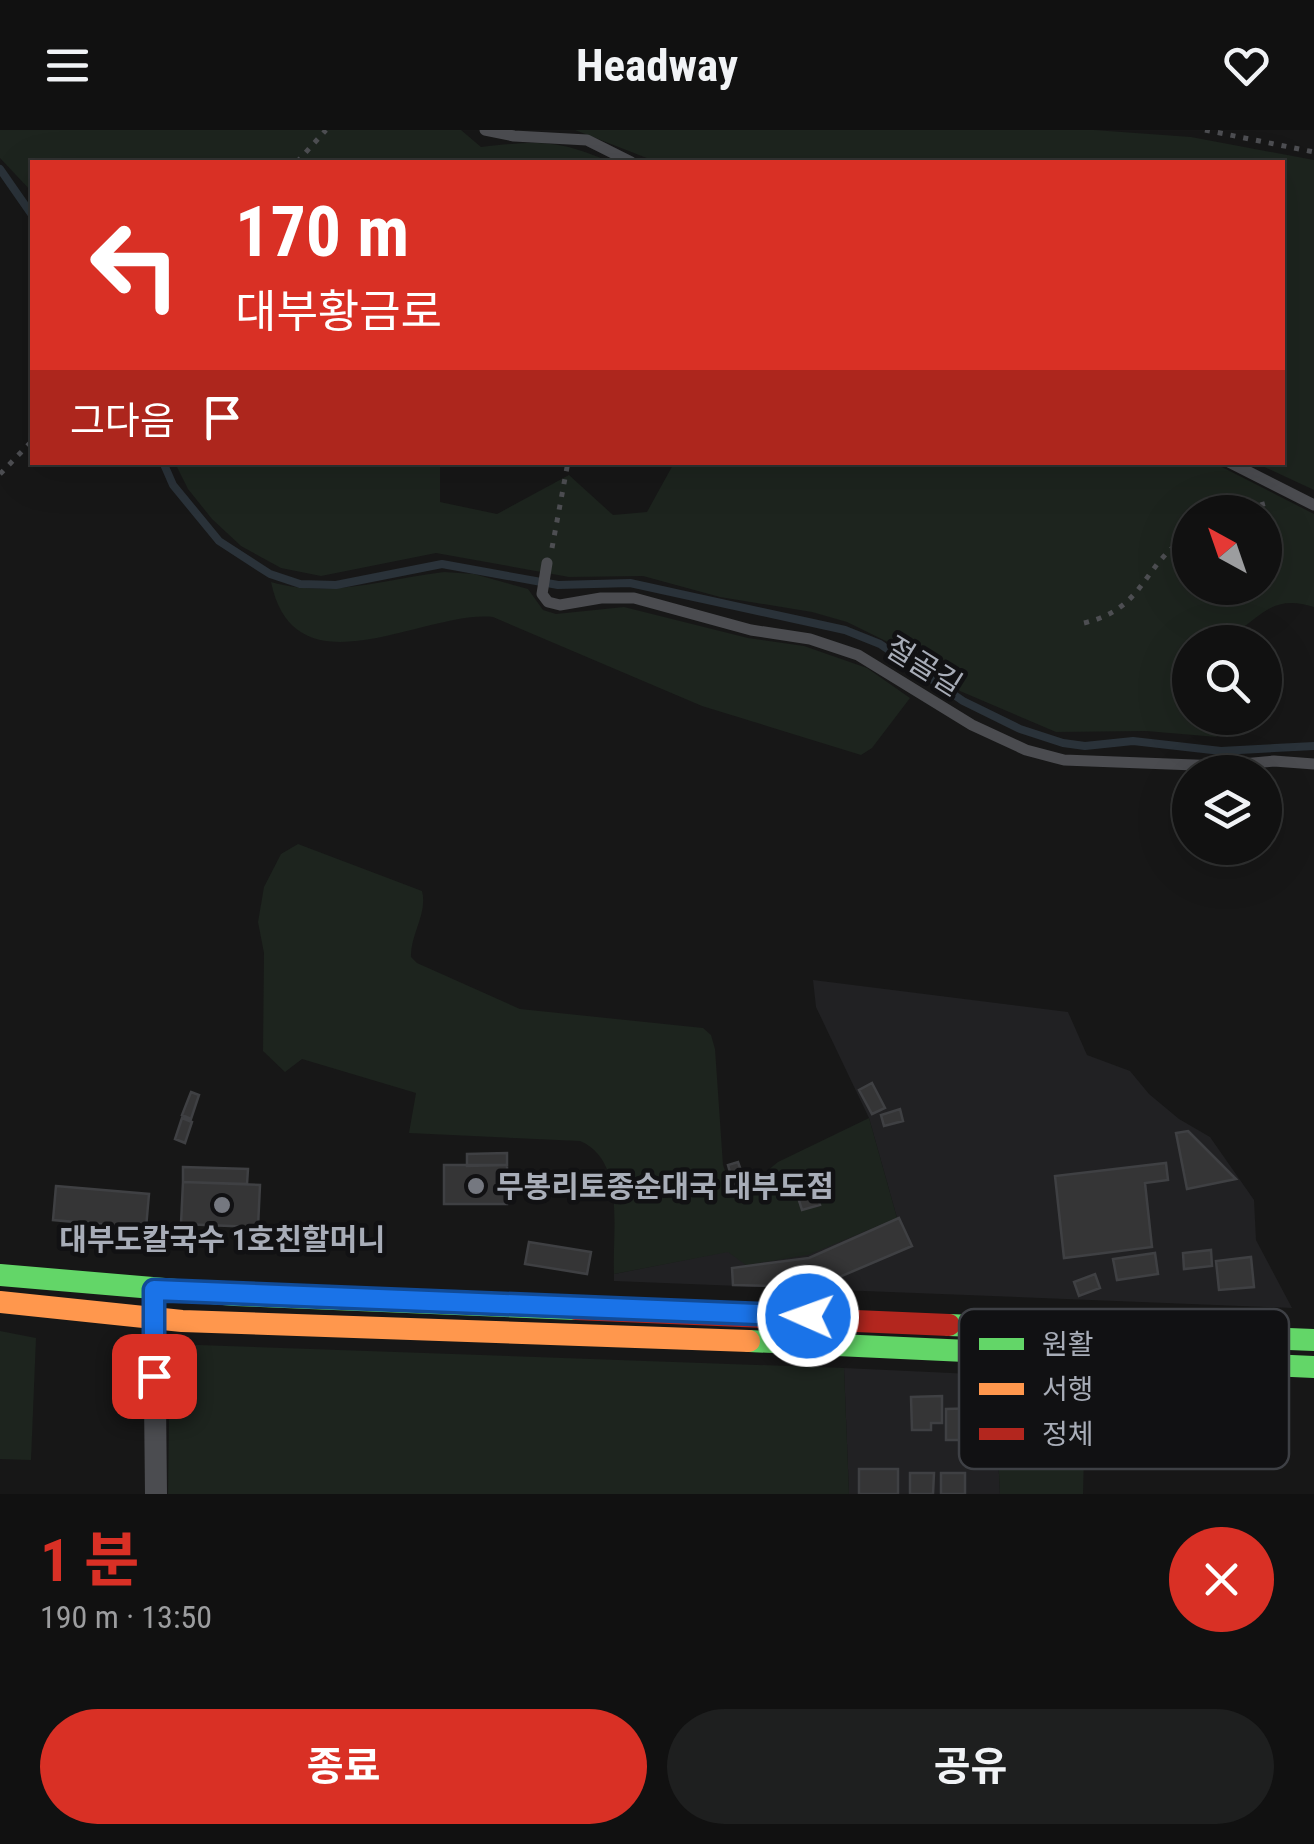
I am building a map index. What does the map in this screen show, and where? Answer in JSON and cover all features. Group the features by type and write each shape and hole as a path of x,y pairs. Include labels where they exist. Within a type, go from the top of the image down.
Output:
{"main road":[{"path":"0,1275 154,1290 959,1324"},
{"path":"0,1302 154,1318 959,1352"},
{"path":"1289,1339 1314,1340"},
{"path":"1289,1366 1314,1367"}],"street":[{"path":"154,1290 156,1494"}],"lane":[{"path":"485,130 514,136 586,140 627,160"},
{"path":"1235,465 1314,505"},
{"name":"절골길","path":"548,564 542,594 548,602 560,605 601,598 634,598 751,630 810,639 858,656 972,726 1026,750 1064,760 1222,766 1314,764"}],"path":[{"path":"299,160 326,130"},
{"path":"1206,130 1314,152"},
{"path":"0,474 30,444"},
{"path":"548,564 567,465"},
{"path":"1084,623 1106,618 1129,604 1172,547"}],"shaded area":[{"path":"0,130 461,130 481,147 547,144 605,160 30,160 30,190 0,158"},
{"path":"575,130 1094,130 1191,137 1314,160 1314,490 1260,465 1285,465 1285,160 652,160"},
{"path":"176,465 440,465 440,502 497,514 569,475 613,515 647,512 673,465 1218,465 1277,495 1172,495 1172,605 1281,605 1246,625 1172,625 1172,733 1056,732 960,691 904,650 847,622 812,612 720,597 643,576 569,577 436,553 321,576 281,568 241,546 212,519 188,489"},
{"path":"1282,498 1314,514 1314,607 1282,605"},
{"path":"444,572 474,574 528,589 543,610 556,614 624,607 748,638 804,646 867,668 910,698 872,748 861,755 702,706 493,617 465,618 365,640 334,642 306,635 285,616 271,582 336,588"},
{"path":"298,844 422,891 423,907 411,949 411,957 417,963 520,1009 703,1028 711,1035 715,1049 723,1165 732,1191 747,1187 778,1162 869,1118 897,1218 808,1255 746,1265 728,1252 614,1274 614,1198 604,1164 595,1150 580,1141 409,1133 416,1093 302,1059 285,1072 263,1051 264,953 258,922 264,887 281,854"},
{"path":"813,980 1068,1012 1087,1055 1130,1071 1149,1094 1179,1119 1210,1137 1254,1200 1256,1240 1292,1308 614,1281 614,1274 897,1218 869,1118 816,1007"},
{"path":"0,1331 36,1338 31,1460 0,1459"},
{"path":"170,1344 844,1368 849,1494 168,1494"},
{"path":"844,1368 959,1373 959,1469 999,1469 1000,1494 849,1494"},
{"path":"999,1469 1084,1469 1083,1494 1000,1494"}],"building":[{"path":"872,1083 885,1108 872,1114 859,1090"},
{"path":"191,1092 199,1095 191,1119 182,1115"},
{"path":"900,1109 903,1121 884,1126 881,1115"},
{"path":"182,1118 192,1122 185,1143 175,1139"},
{"path":"1188,1131 1236,1179 1187,1189 1176,1133"},
{"path":"507,1153 507,1165 467,1166 467,1154"},
{"path":"738,1162 745,1182 734,1186 728,1165"},
{"path":"1166,1163 1168,1180 1145,1183 1152,1247 1064,1258 1055,1176"},
{"path":"444,1165 507,1165 507,1204 444,1204"},
{"path":"183,1167 248,1169 247,1184 183,1182"},
{"path":"812,1180 820,1205 802,1210 794,1185"},
{"path":"183,1182 260,1185 258,1227 181,1224"},
{"path":"56,1186 149,1194 146,1228 53,1220"},
{"path":"899,1218 912,1246 816,1287 733,1285 732,1268 809,1258"},
{"path":"529,1242 591,1252 587,1274 525,1264"},
{"path":"1211,1250 1212,1266 1184,1269 1183,1253"},
{"path":"1155,1253 1158,1274 1117,1280 1113,1259"},
{"path":"1251,1257 1254,1287 1219,1290 1216,1261"},
{"path":"1095,1274 1100,1288 1079,1296 1074,1282"},
{"path":"942,1396 942,1423 931,1423 931,1430 912,1430 911,1397"},
{"path":"946,1409 959,1409 959,1440 946,1440"},
{"path":"859,1469 898,1469 898,1494 859,1494"},
{"path":"910,1473 934,1473 933,1494 910,1494"},
{"path":"941,1473 965,1473 965,1494 941,1494"}],"waterway":[{"path":"0,169 30,212"},
{"path":"164,465 173,485 219,541 270,574 300,584 336,585 442,564 558,585 630,583 845,630 880,644 963,701 1020,729 1063,743 1085,746 1133,741 1221,751 1314,746"}],"traffic: fast":[{"path":"0,1275 235,1295 576,1309"},
{"path":"949,1325 959,1325"},
{"path":"1289,1339 1314,1340"},
{"path":"749,1341 959,1351"},
{"path":"1289,1366 1314,1367"}],"traffic: slow":[{"path":"0,1302 182,1321 749,1341"}],"traffic: jam":[{"path":"576,1309 949,1325"}],"place":[{"name":"무봉리토종순대국 대부도점","path":"476,1186"},
{"name":"대부도칼국수 1호친할머니","path":"222,1205"}],"route":[{"path":"154,1376 154,1290 808,1316"}]}
